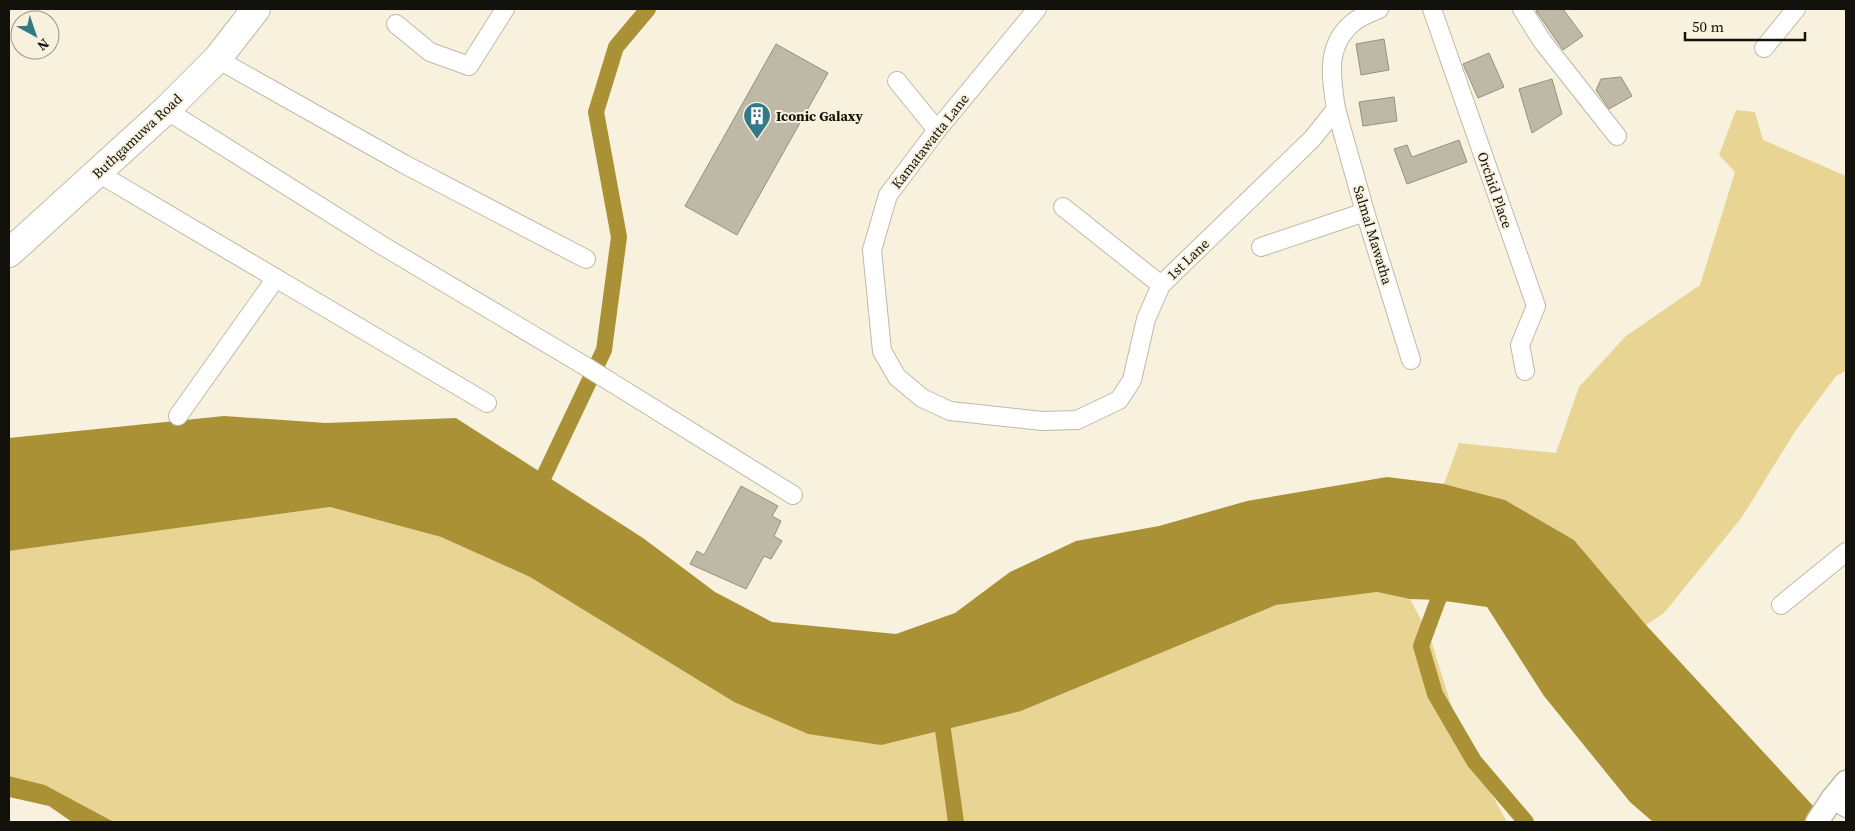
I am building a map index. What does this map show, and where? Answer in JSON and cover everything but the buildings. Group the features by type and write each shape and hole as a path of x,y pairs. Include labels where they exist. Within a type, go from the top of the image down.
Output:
{"main road":[{"name":"Buthgamuwa Road","path":"9,253 166,110 218,59 256,9"}],"street":[{"path":"396,24 430,52 469,66 505,9"},
{"name":"Kamatawatta Lane","path":"950,410 922,398 897,377 882,351 872,250 888,195 937,130 1036,9"},
{"path":"1336,109 1331,72 1337,40 1355,20 1379,9"},
{"name":"Orchid Place","path":"1432,9 1536,306 1520,345 1525,371"},
{"path":"1522,9 1542,41 1616,136"},
{"path":"1764,48 1796,9"},
{"path":"218,59 404,164 586,259"},
{"path":"897,81 937,130"},
{"name":"Salmal Mawatha","path":"1336,109 1410,360"},
{"name":"1st Lane","path":"950,410 1042,421 1077,420 1119,400 1132,380 1146,319 1161,285 1312,139 1336,109"},
{"path":"166,110 384,246 585,366 793,495"},
{"path":"98,173 487,403"},
{"path":"1063,207 1161,285"},
{"path":"1261,247 1365,212"},
{"path":"178,416 276,278"},
{"path":"1781,605 1846,552"}],"shaded area":[{"path":"1736,110 1755,112 1763,140 1846,176 1846,371 1836,376 1796,430 1742,517 1664,613 1646,625 1574,540 1505,500 1444,484 1459,443 1556,453 1579,387 1626,336 1700,285 1735,172 1719,155"},
{"path":"224,416 326,423 456,418 643,538 715,592 772,622 896,634 955,613 1010,572 1076,541 1159,526 1247,501 1387,477 1444,484 1505,500 1574,540 1646,625 1828,822 1653,822 1630,802 1544,696 1487,607 1438,600 1410,599 1377,592 1276,605 1021,711 881,745 808,734 734,702 530,577 441,537 330,507 9,551 9,438"},
{"path":"330,507 441,537 530,577 734,702 1021,711 1276,605 1377,592 1410,599 1430,637 1462,740 1507,822 114,822 45,785 9,776 9,551"},
{"path":"9,776 45,785 114,822 72,822 49,806 9,797"}],"waterway":[{"path":"536,493 604,350 619,237 596,112 616,47 648,9"},
{"path":"1449,583 1438,600 1421,646 1435,694 1474,761 1526,822"},
{"path":"943,730 956,822"}],"place":[{"name":"Iconic Galaxy","path":"757,140"}]}
